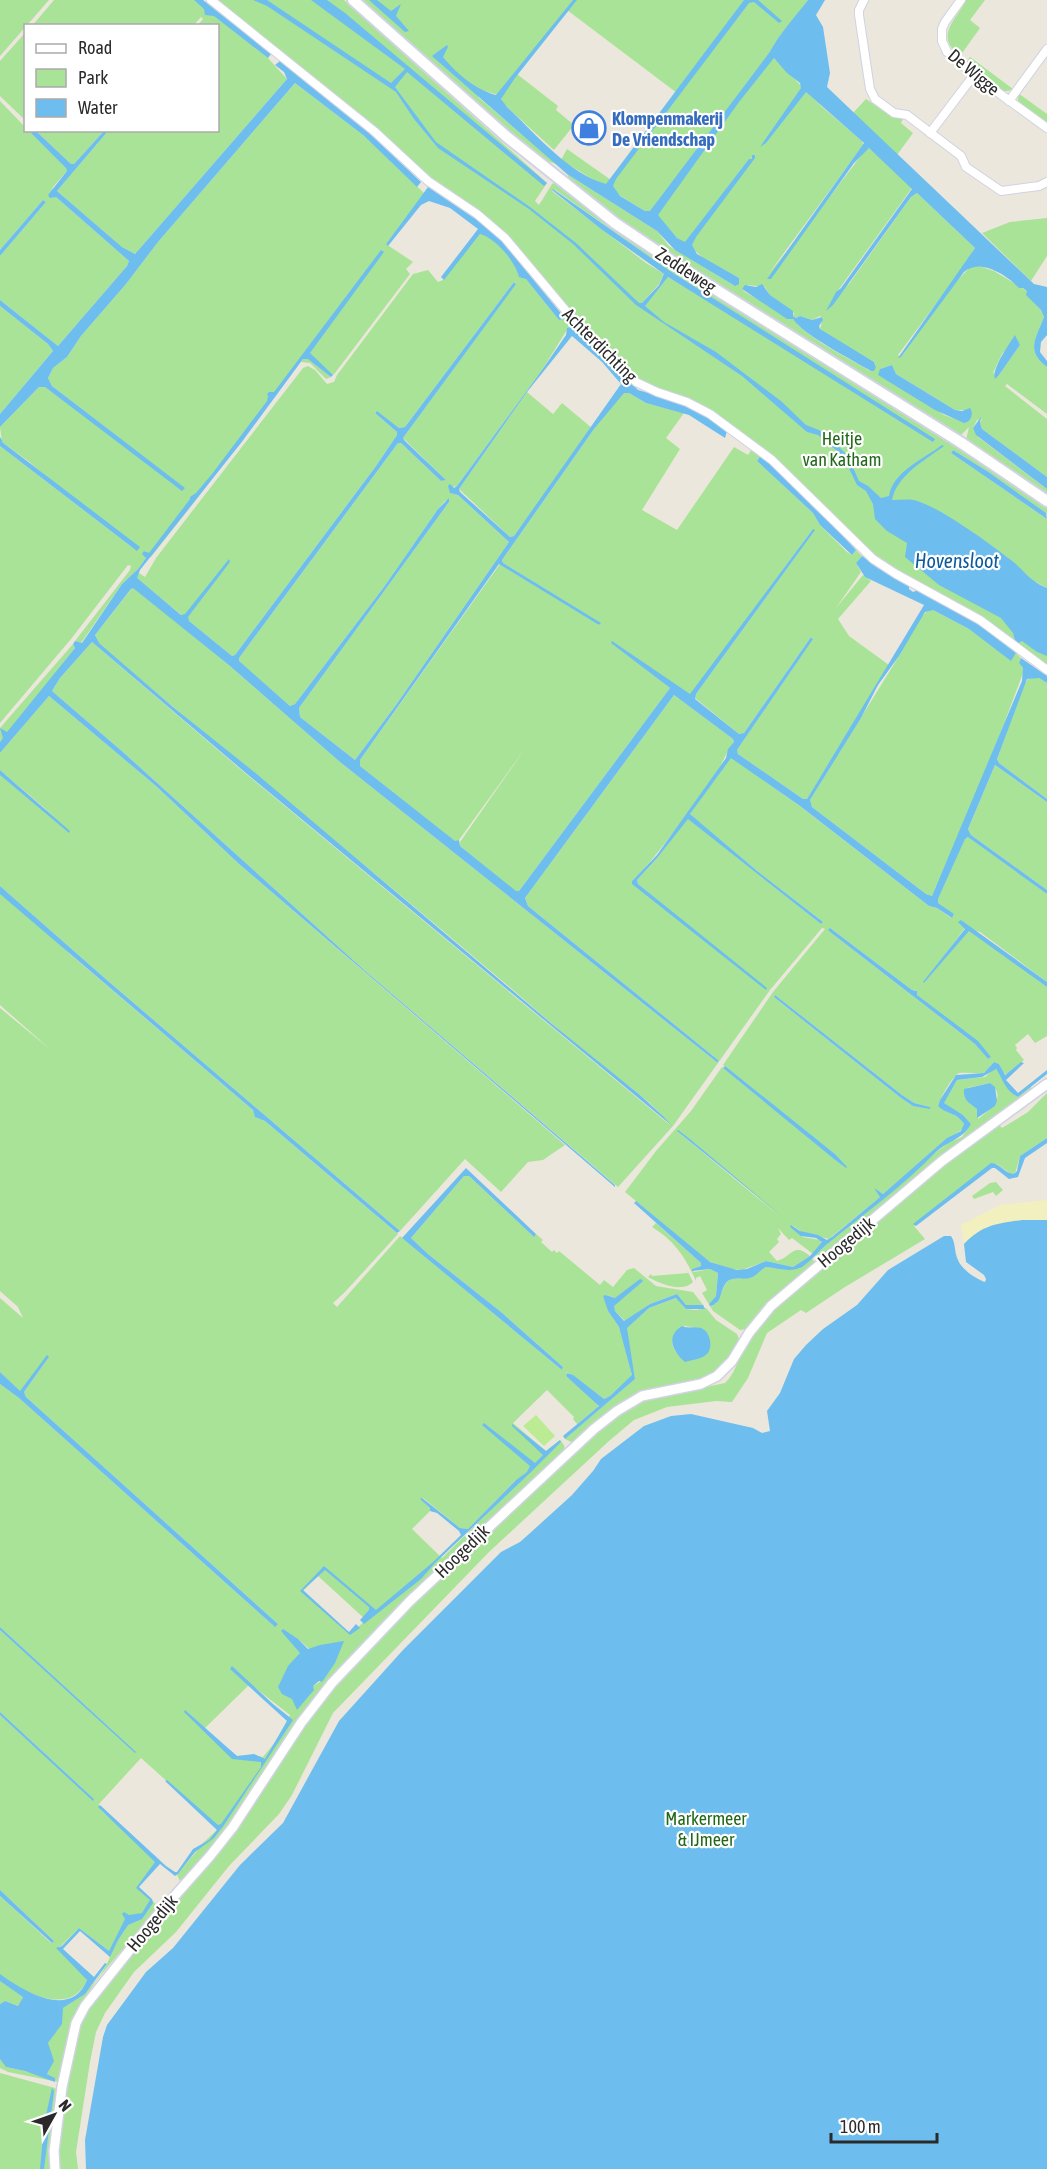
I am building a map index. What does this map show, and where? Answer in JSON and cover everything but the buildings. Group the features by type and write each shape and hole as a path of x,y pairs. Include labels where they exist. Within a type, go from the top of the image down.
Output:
{"main road":[{"name":"Zeddeweg","path":"353,0 507,137 615,223 691,274 969,447 1047,501"}],"street":[{"name":"Achterdichting","path":"211,0 374,131 428,181 499,232 572,318 636,382 651,390 694,405 710,414 772,459 873,559 980,620 1047,670"},
{"path":"864,0 859,15 872,94 894,113 907,115 961,156 966,166 1001,191 1039,186 1047,182"},
{"name":"De Wigge","path":"961,0 942,30 942,41 951,57 1047,128"},
{"path":"1009,101 1047,49"},
{"path":"930,133 974,75"},
{"name":"Hoogedijk","path":"55,2169 54,2151 62,2087 76,2023 85,2006 156,1917 233,1827 301,1723 332,1683 410,1601 494,1520 602,1422 642,1396 701,1384 723,1372 755,1324 771,1306 942,1161 1047,1084"}],"green space":[{"path":"0,0 49,0 28,24 24,24 24,29 0,56"},
{"path":"54,0 199,0 268,58 287,79 135,254 122,247 57,191 107,132 219,132 219,24 199,24 203,19 201,17 195,24 34,24"},
{"name":"Heitje van Katham","path":"215,0 344,0 547,183 535,201 539,205 555,182 959,445 1047,506 1047,514 987,471 953,450 951,453 1047,519 1047,588 1028,578 1007,557 899,500 892,500 1047,621 1047,665 990,623 882,561 783,466 711,411 652,389 630,375 617,356 567,310 511,238 473,206 438,187","holes":["554,189 670,271 935,440 668,277 644,306 642,303 659,284 664,274 646,263 552,191"]},
{"path":"360,0 808,0 769,53 821,106 862,141 863,145 767,276 866,149 870,148 912,188 834,296 849,284 911,197 917,193 975,248 898,355 901,357 955,283 970,267 982,267 994,271 1027,291 1027,295 1041,310 1044,317 1034,350 1040,361 1047,367 1047,414 1007,384 1005,386 1047,419 1047,477 982,429 980,423 982,419 977,420 973,428 978,437 1047,489 1047,496 966,440 969,427 960,436 650,243 572,185 567,174 657,231 669,246 733,285 739,278 704,259 688,244 677,238 653,211 645,211 561,160 567,149 611,180 677,93 567,10 517,74 558,106 556,110 574,125 554,150 502,102 501,96 485,91 478,97 557,164 539,159","holes":["748,285 765,287 770,295 794,313 793,316 796,318 800,316 812,320 820,316 823,318 820,329 874,362 876,366 874,370 870,371 828,347 808,334 793,319 745,292 742,289","1018,337 1016,340 1020,345 999,375 993,373 1002,354","892,365 896,374 955,410 964,410 971,418 966,423 944,415 880,369"]},
{"path":"966,0 985,0 970,20 980,28 960,56 948,41 948,34"},
{"path":"24,34 24,119 0,96 0,61"},
{"path":"970,57 1013,89 1003,91 966,63"},
{"path":"295,83 363,135 424,193 386,244 413,262 406,269 410,274 333,375 308,354 308,358 331,377 326,379 310,363 301,362 303,359 301,359 151,557 145,551 146,558 122,584 81,643 75,641 131,566 128,565 71,639 0,723 0,446 137,551 2,442 0,427 39,387 45,387 185,489 52,386 48,378 53,368 67,357 81,336 126,284 158,242"},
{"path":"1018,93 1047,114 1047,123 1018,101"},
{"path":"866,99 892,117 903,119 901,123 913,133 897,155 853,113"},
{"path":"0,101 24,126 24,132 30,132 66,167 67,171 53,187 50,197 56,197 129,261 58,346 0,300 0,256 46,202 43,200 0,250"},
{"path":"37,132 103,132 74,164 71,164"},
{"path":"1047,218 1047,256 1031,281 982,233 1010,222"},
{"path":"480,234 484,234 500,246 559,320 564,317 573,326 570,325 542,370 457,486 450,488 451,493 458,495 509,542 355,760 300,717 299,708 449,502 445,501 438,509 384,587 295,704 290,706 238,661 239,658 398,443 401,443 441,481 446,480 403,438 516,283 514,282 405,427 399,428 376,411 375,413 397,432 397,435 235,655 232,656 136,578 139,573 145,577 156,558 303,368 308,366 315,370 327,384 334,382 413,274 428,270 438,282 443,280"},
{"path":"0,306 48,344 53,351 0,414"},
{"path":"527,392 553,414 562,403 592,428 514,536 510,537 459,489"},
{"path":"624,392 646,403 684,413 666,438 680,449 642,510 677,530 734,447 748,455 752,449 761,455 757,461 813,513 820,525 847,552 852,555 856,550 862,556 856,563 861,572 836,608 863,575 871,581 838,619 849,636 889,665 807,799 803,799 738,754 737,750 813,638 811,637 744,733 739,734 695,698 813,529 689,695 612,643 670,688 516,892 460,846 460,842 527,746 459,840 455,842 360,766 360,760 500,564 600,625 503,563 502,560 594,429"},
{"path":"133,587 230,666 340,762 718,1063 673,1126 618,1187 364,970 52,691 60,678 92,642 246,774 670,1125 658,1111 153,690 98,643 95,635"},
{"path":"928,610 933,610 969,629 1011,660 1016,653 1021,658 1019,663 1023,668 990,761 932,896 926,894 812,807 810,800 899,656 919,619"},
{"path":"73,644 75,648 0,742 0,728"},
{"path":"1039,678 1047,683 1047,799 999,763 997,759 1023,686 1028,679"},
{"path":"674,695 733,739 734,742 712,784 731,757 801,807 929,906 937,908 951,918 954,915 938,903 938,899 965,838 969,837 1047,894 1047,982 980,932 965,928 924,983 969,930 1047,987 1047,1036 1035,1043 1028,1034 1015,1045 1024,1060 1006,1074 1003,1073 999,1064 994,1062 984,1073 956,1075 938,1106 961,1119 964,1124 963,1129 947,1139 883,1194 880,1192 880,1197 829,1239 802,1232 792,1225 803,1237 820,1240 822,1243 813,1254 792,1238 789,1240 778,1228 781,1234 777,1239 779,1242 769,1252 777,1261 796,1250 810,1256 793,1267 766,1261 742,1270 731,1269 708,1261 625,1192 656,1151 691,1111 722,1067 846,1168 835,1154 723,1065 773,992 825,929 822,928 770,990 718,1063 718,1060 528,906 525,898","holes":["698,802 690,814 694,818 823,922 821,924 688,818 637,880 638,884 766,990 632,881","830,928 912,990 916,990 917,995 991,1057 988,1059 975,1044 834,935","775,995 902,1095 914,1103 930,1107 913,1106 901,1098 774,997","677,1131 690,1139 783,1219"]},
{"path":"49,696 156,786 238,863 565,1145 543,1160 528,1162 501,1192 465,1159 400,1231 108,981 0,886 0,774 55,817 0,770 0,753"},
{"path":"995,765 1047,802 1047,890 971,835 968,829"},
{"path":"0,888 71,955 253,1110 256,1117 265,1121 398,1234 333,1303 337,1307 400,1236 562,1370 563,1367 501,1312 411,1238 464,1176 469,1176 533,1236 536,1234 543,1240 541,1242 552,1252 559,1251 600,1285 604,1280 613,1287 627,1270 634,1268 656,1286 693,1292 704,1306 686,1305 677,1294 650,1304 625,1321 613,1309 615,1298 607,1295 603,1297 608,1311 619,1327 632,1376 604,1399 567,1372 566,1376 598,1403 598,1407 577,1424 574,1417 547,1390 513,1423 546,1451 560,1440 565,1450 432,1573 321,1689 297,1721 214,1846 181,1883 177,1875 204,1842 219,1828 141,1758 99,1804 103,1812 160,1862 138,1887 160,1908 127,1944 86,1995 68,2034 61,2080 58,2082 8,2072 0,2068 0,2059 7,2067 55,2078 47,2074 49,2070 48,2043 60,2009 76,2000 90,1987 110,1957 107,1954 109,1951 79,1928 59,1946 87,1980 77,1994 55,1999 30,1993 23,1997 18,2006 5,2001 0,2004 0,1896 51,1943 54,1941 0,1890 0,1715 94,1799 0,1712 0,1630 136,1752 0,1627 0,1384 19,1398 274,1626 278,1624 26,1397 24,1392 46,1361 20,1392 0,1372 0,1298 23,1318 18,1307 0,1291 0,1008 51,1050 0,1005","holes":["527,1474 442,1558 412,1529 430,1511 421,1499 423,1498 460,1528 468,1529 516,1480","318,1576 366,1620 350,1634 303,1591","298,1639 315,1654 323,1680 313,1686 310,1695 304,1700 309,1657","250,1684 290,1715 277,1740 263,1757 237,1756 204,1729"]},
{"path":"995,1068 1009,1090 1016,1096 1018,1097 1031,1087 1033,1090 936,1162 820,1259 815,1255 936,1152 962,1137 971,1124 963,1115 945,1105 944,1102 957,1080 985,1077","holes":["990,1083 997,1094 995,1103 978,1119 977,1109 967,1088"]},
{"path":"1047,1093 1047,1138 1020,1156 1015,1174 1011,1174 997,1164 914,1226 925,1239 806,1313 801,1310 767,1333 748,1378 732,1402 716,1401 667,1407 634,1420 489,1552 333,1713 292,1795 279,1814 229,1866 176,1932 134,1972 105,2013 96,2032 90,2062 76,2152 78,2169 60,2169 60,2137 69,2077 76,2036 83,2017 112,1975 199,1873 294,1738 343,1676 441,1575 597,1430 640,1401 725,1383 734,1372 748,1341 767,1314 935,1171 998,1124 1002,1128 1028,1112"},
{"path":"996,1182 1003,1190 996,1196 993,1192 974,1199 972,1196 990,1183"},
{"path":"656,1223 701,1263 701,1266 692,1269 694,1272 710,1269 718,1273 716,1296 709,1304 716,1304 725,1284 732,1279 750,1277 766,1267 796,1269 812,1258 815,1264 764,1308 747,1329 740,1330 713,1311 702,1293 707,1290 700,1276 696,1278 696,1281 678,1250 652,1227"},
{"path":"687,1270 693,1282 683,1287 665,1285 648,1277 651,1274 652,1276 688,1273"},
{"path":"677,1298 686,1309 706,1308 716,1320 737,1334 740,1341 728,1359 706,1377 640,1394 573,1443 565,1439 635,1379 626,1328 649,1308","holes":["684,1326 699,1328 685,1361 673,1348 673,1339"]},
{"path":"536,1415 555,1436 544,1446 523,1426"},
{"path":"0,2073 55,2088 58,2093 52,2169 0,2169"}],"sand":[{"path":"1047,1200 1047,1220 1022,1220 973,1236 964,1244 961,1225 1000,1205"}],"water":[{"path":"194,0 203,0 271,54 268,58 214,16 205,15 204,9"},
{"path":"253,0 267,0 391,83 405,69 311,0 327,0 345,13 547,183 544,186 407,72 395,87 436,142 530,207 576,243 639,303 642,303 659,285 664,274 601,229 553,189 670,271 935,439 933,442 668,277 645,306 664,322 716,352 781,401 806,425 819,430 833,441 848,456 859,481 881,498 889,496 896,479 910,466 942,445 944,446 905,476 899,483 892,500 917,501 942,512 1011,560 1031,579 1047,588 1047,656 1022,641 1016,644 1013,633 1001,618 939,585 905,557 907,543 887,531 875,519 873,504 866,491 857,485 843,456 818,435 807,432 742,376 636,305 573,244 529,209 438,148 414,119 396,92 267,6"},
{"path":"369,0 377,0 391,11 401,4 396,16 409,31 405,32"},
{"path":"573,0 577,0 501,99 566,162 592,179 606,184 744,0 758,0 782,21 779,23 754,2 749,3 616,179 613,186 620,196 645,211 650,211 808,0 825,0 816,15 823,27 830,73 827,87 1034,284 1047,287 1047,335 1041,342 1040,352 1047,361 1047,367 1040,361 1034,350 1044,317 1041,310 1026,295 1027,291 1019,288 1001,274 985,267 970,268 964,272 898,358 975,248 917,193 911,197 833,305 826,311 836,292 912,189 869,148 854,163 771,279 767,279 864,143 806,92 766,143 760,147 801,88 800,83 787,73 774,58 739,102 658,215 677,238 685,242 749,159 752,159 752,155 755,155 692,245 697,254 739,278 739,284 735,286 675,250 657,231 567,174 432,56 447,45 443,57 454,69 474,85 496,95"},
{"path":"280,61 369,133 421,182 417,187 363,135 295,83 158,242 126,284 81,336 67,357 53,368 48,378 52,386 185,488 182,491 45,387 39,387 0,427 0,414 53,351 48,344 0,306 0,300 58,346 129,261 56,197 50,198 48,195 67,171 30,132 37,132 71,164 74,164 103,132 107,132 57,191 122,247 135,254 287,79 284,72 275,65"},
{"path":"428,187 486,226 500,239 564,319 559,320 526,279 519,277 514,264 498,245 480,234 444,280 441,277 478,229 450,208 429,201 421,205 388,246 386,244"},
{"path":"43,200 46,202 0,256 0,250"},
{"path":"381,250 384,252 310,353 333,375 331,377 308,359 303,359 241,443 140,570 137,578 181,615 185,614 229,559 230,562 188,617 189,621 232,656 235,655 397,435 397,432 375,413 377,411 399,428 405,427 514,282 516,284 403,438 446,480 441,481 401,443 398,443 239,658 239,661 290,706 295,704 384,587 438,509 449,498 449,502 299,708 300,717 355,760 509,542 458,495 450,493 448,486 450,484 454,488 457,486 542,370 566,335 567,328 573,326 638,390 683,403 704,413 727,431 725,438 689,415 646,403 629,393 624,393 594,429 502,560 503,563 601,623 599,625 499,564 360,760 360,766 455,841 459,840 460,846 516,891 519,891 670,688 611,643 612,641 690,694 813,529 815,530 696,694 695,699 739,734 744,733 811,637 813,639 737,750 738,754 803,799 807,799 924,605 865,577 856,563 862,556 878,568 909,585 909,589 913,592 918,590 923,592 981,626 1016,653 1011,661 969,629 933,610 925,612 899,656 878,685 861,718 810,800 812,807 926,894 932,896 1022,681 1023,668 1019,663 1021,658 1047,676 1047,683 1039,678 1027,679 997,759 999,763 1047,799 1047,802 995,765 968,829 971,835 1047,890 1047,894 968,837 965,839 938,899 938,903 954,914 952,918 937,908 929,906 800,806 731,758 690,814 756,870 823,922 821,924 688,819 637,880 638,884 767,988 766,990 632,884 632,881 657,855 726,758 728,749 734,742 674,695 525,898 528,906 718,1060 718,1063 340,762 230,666 133,588 131,589 95,635 99,643 552,1024 640,1095 671,1125 247,774 92,642 60,678 52,691 364,970 615,1187 238,863 156,786 49,696 0,753 0,742 3,738 0,728 7,732 75,648 73,644 75,641 82,643 122,584 146,558 142,554 144,551 149,553 190,497 212,474 267,401 267,394 274,392","holes":["572,336 602,362 621,384 514,536 510,537 459,489 527,392"]},
{"path":"762,284 770,295 793,311 793,316 796,318 800,316 812,320 822,317 820,329 874,362 876,367 874,371 828,347 806,332 793,319 787,319 742,289 745,285 756,287"},
{"path":"1015,335 1020,345 995,379 998,363"},
{"path":"892,365 896,374 955,410 962,411 970,408 972,412 970,420 964,423 935,410 878,375 880,369"},
{"path":"981,417 982,429 1047,477 1047,489 976,435 973,428"},
{"path":"0,437 2,442 140,547 137,551 0,446"},
{"name":"Hovensloot","path":"953,450 1046,513 1047,519 951,453"},
{"path":"761,455 798,489 856,550 852,555 820,525 813,513 757,461"},
{"path":"0,770 70,831 69,833 0,775"},
{"path":"0,886 400,1231 397,1233 265,1121 255,1117 253,1110 0,894"},
{"path":"961,920 1047,982 1047,987 969,931 924,983 965,929 958,922"},
{"path":"830,928 912,990 917,991 917,995 978,1041 991,1057 988,1059 975,1044 834,935 828,930"},
{"path":"775,995 902,1095 930,1109 913,1106 901,1098 774,997"},
{"path":"994,1062 999,1064 1005,1075 1021,1062 1024,1063 1006,1080 1018,1093 1047,1070 1047,1074 1018,1097 1007,1088 996,1069 982,1077 957,1080 944,1103 963,1115 971,1124 960,1137 936,1152 802,1267 789,1270 766,1267 750,1278 731,1280 726,1283 719,1300 714,1305 709,1304 716,1296 718,1273 710,1269 692,1271 701,1266 701,1263 634,1203 636,1201 710,1262 737,1270 747,1269 766,1261 793,1267 810,1256 822,1242 816,1238 801,1236 790,1227 791,1225 800,1231 818,1235 827,1240 832,1237 880,1197 874,1188 883,1194 947,1138 961,1131 964,1124 959,1118 938,1106 940,1100 956,1075 984,1073"},
{"path":"725,1066 835,1154 847,1167 834,1159 723,1068"},
{"path":"990,1083 995,1087 997,1101 995,1106 977,1118 977,1109 966,1099 964,1089"},
{"path":"677,1131 690,1139 784,1218"},
{"path":"1047,1138 1047,1143 1025,1158 1018,1177 1009,1179 992,1168 916,1226 913,1224 991,1163 1014,1174 1017,1171 1020,1156"},
{"path":"466,1168 536,1234 534,1237 469,1176 464,1176 411,1238 501,1312 563,1367 562,1370 402,1238"},
{"name":"Markermeer & IJmeer","path":"1022,1220 1047,1220 1047,2169 86,2169 85,2140 107,2025 146,1972 173,1948 240,1865 283,1823 339,1721 403,1650 501,1552 520,1542 572,1495 601,1459 644,1426 671,1416 691,1414 753,1428 762,1433 770,1431 767,1411 780,1393 794,1359 823,1329 857,1305 888,1270 944,1236 951,1236 962,1267 977,1279 985,1282 984,1275 966,1262 964,1244 984,1229 997,1224"},
{"path":"640,1279 643,1280 642,1282 614,1306 615,1311 624,1321 650,1304 677,1294 686,1305 703,1305 705,1309 686,1309 676,1298 649,1308 627,1328 635,1379 565,1439 563,1436 599,1406 566,1376 567,1373 573,1375 604,1399 632,1375 619,1327 608,1311 603,1296 615,1298"},
{"path":"682,1326 701,1328 707,1332 710,1347 706,1355 685,1362 677,1354 672,1339"},
{"path":"47,1355 49,1357 24,1392 26,1397 278,1624 275,1627 19,1398 0,1384 0,1372 20,1391"},
{"path":"484,1423 535,1463 543,1455 512,1424 546,1451 560,1440 561,1442 421,1579 364,1624 360,1620 369,1607 325,1570 303,1590 349,1632 356,1624 360,1628 350,1635 300,1591 324,1566 376,1610 432,1563 461,1535 437,1513 430,1511 430,1508 420,1499 422,1498 460,1528 468,1529 516,1480 527,1472 530,1466 482,1425"},
{"path":"0,1627 136,1752 0,1630"},
{"path":"283,1629 308,1649 344,1641 335,1663 322,1682 319,1681 313,1686 314,1690 297,1710 292,1699 282,1694 278,1687 288,1666 300,1653 281,1631"},
{"path":"232,1666 293,1720 214,1838 195,1852 175,1876 160,1864 139,1887 152,1899 153,1903 142,1919 128,1925 110,1957 80,1931 63,1949 94,1977 105,1963 107,1964 85,1994 63,2008 62,2024 48,2043 54,2061 47,2074 55,2078 55,2082 6,2067 0,2059 0,2004 5,2001 18,2006 23,1997 0,1981 0,1974 33,1994 59,2000 70,1998 80,1992 87,1980 56,1948 62,1946 79,1928 109,1951 125,1919 122,1914 124,1912 129,1915 142,1913 150,1900 136,1888 155,1862 98,1807 100,1805 166,1866 177,1872 193,1849 209,1840 217,1830 165,1781 167,1780 218,1825 221,1824 261,1767 261,1762 232,1759 184,1712 185,1710 237,1756 254,1754 265,1759 287,1721 230,1669"},
{"path":"0,1712 94,1799 93,1801 0,1715"},
{"path":"0,1890 54,1941 52,1943 0,1896"},
{"path":"52,2088 54,2091 44,2169 40,2169 44,2124"}],"place":[{"name":"Klompenmakerij De Vriendschap","path":"589,128"}]}
